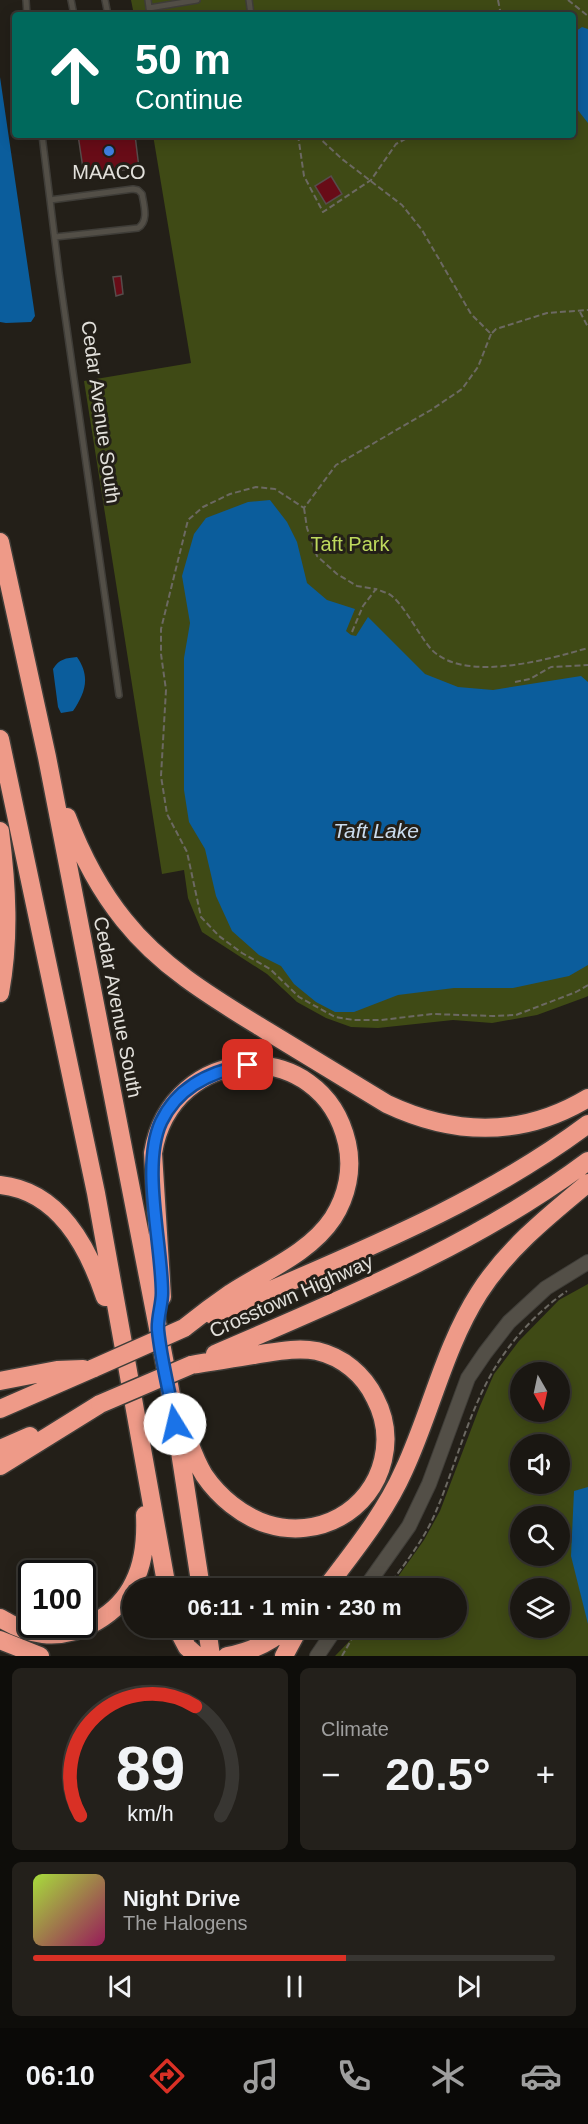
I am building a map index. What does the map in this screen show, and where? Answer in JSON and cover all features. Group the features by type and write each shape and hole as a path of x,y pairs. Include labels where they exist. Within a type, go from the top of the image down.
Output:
{"highway":[{"name":"Cedar Avenue South","path":"0,542 47,757 159,1332 199,1578"},
{"path":"0,739 96,1193 165,1578"},
{"path":"47,757 62,804 87,865 124,921 163,961 188,981 239,1014 387,1104 411,1116 434,1123 460,1128 488,1129 515,1125 539,1120 588,1098"},
{"path":"0,831 8,925 7,949 0,993"},
{"path":"159,1332 162,1294 153,1162 156,1136 161,1121 181,1094 195,1082 211,1073 248,1065 267,1066 287,1072 318,1091 328,1102 342,1127 349,1150 350,1167 348,1184 341,1203 320,1234 301,1250 230,1294 183,1328"},
{"name":"Crosstown Highway","path":"0,1409 438,1214 521,1169 588,1124"},
{"name":"Crosstown Highway","path":"0,1449 380,1283 449,1248 525,1205 588,1161"},
{"path":"334,1578 393,1493 404,1471 448,1352 480,1292 522,1240 588,1183"},
{"path":"0,1185 11,1186 44,1201 68,1223 89,1256 123,1345"},
{"path":"171,1400 203,1474 227,1501 252,1518 284,1528 317,1527 348,1514 374,1486 385,1452 386,1435 383,1418 372,1390 351,1367 319,1352 303,1349 280,1350 191,1365"},
{"path":"0,1381 57,1370 94,1368"},
{"path":"0,1466 100,1404"},
{"path":"0,1618 28,1631 58,1634 92,1624 121,1602 134,1583 143,1553 146,1520 143,1459"},
{"path":"330,1578 343,1566"},
{"path":"176,1638 178,1656"},
{"path":"181,1638 197,1656"},
{"path":"208,1638 211,1656"},
{"path":"227,1656 251,1650 272,1638"},
{"path":"284,1656 294,1638"},
{"path":"0,1640 40,1656"}],"street":[{"path":"373,1578 409,1526 429,1484 468,1378 485,1353 509,1322 546,1287 588,1262"},
{"path":"317,1656 329,1638"}],"lane":[{"path":"147,0 150,12"},
{"path":"149,8 197,0"},
{"name":"Cedar Avenue South","path":"42,138 119,695"},
{"path":"50,200 133,189 142,194 145,220 138,228 55,237"}],"path":[{"path":"568,0 588,16"},
{"path":"298,138 304,176 323,212 370,180 396,144 407,138"},
{"path":"319,138 342,159 402,205 422,230 471,314 491,334"},
{"path":"588,310 547,313 496,330 491,334 478,367 462,389 431,410 336,465 304,508 307,528 316,556 337,574 357,586 376,589 391,595 432,651 452,662 481,667 513,666 588,648"},
{"path":"580,312 588,327"},
{"path":"304,508 275,489 256,487 230,494 203,507 188,520 161,629 161,654 166,690 161,776 167,814 187,852 201,917 234,948 270,969 299,997 335,1017 381,1020 432,1014 493,1016 516,1014 576,992 588,985"},
{"path":"352,632 363,606 376,589"},
{"path":"516,682 530,679 551,667 588,665"},
{"path":"522,681 523,687"},
{"path":"394,1578 433,1518 472,1414 493,1371 519,1335 550,1303 567,1291"},
{"path":"342,1656 352,1638"}],"green space":[{"name":"Taft Park","path":"131,0 588,0 588,996 586,997 537,1015 492,1023 453,1020 378,1028 351,1027 326,1018 297,1002 267,974 202,932 188,898 184,870 162,874 84,381 191,363 154,138 576,138 576,12 133,12"},
{"path":"588,1284 588,1656 335,1656 352,1638 467,1638 467,1578 397,1578 424,1540 440,1511 494,1374 519,1341 559,1300"}],"water":[{"path":"582,27 588,29 588,123 576,108 576,31"},
{"path":"0,77 35,316 31,322 0,322"},
{"name":"Taft Lake","path":"270,500 287,522 297,542 307,583 327,600 355,609 346,631 351,635 356,636 368,617 425,674 458,687 493,690 581,676 588,682 588,965 569,976 513,988 454,988 398,995 354,1012 335,1012 316,1002 294,984 281,966 259,955 232,931 216,896 205,849 189,822 184,790 184,658 190,623 182,576 194,534 206,518 248,502"},
{"path":"77,657 84,671 85,685 81,698 73,711 61,713 58,707 53,669 63,660"},
{"path":"588,1487 588,1624 571,1556 574,1491"}],"building":[{"name":"MAACO","path":"78,138 135,138 139,168 84,175"},
{"path":"331,176 342,194 326,204 315,186"},
{"path":"121,276 123,294 116,296 113,277"}],"place":[{"name":"MAACO","path":"109,151"}],"route":[{"path":"175,1424 158,1328 162,1294 153,1171 156,1136 169,1108 195,1082 211,1073 248,1065"}]}
